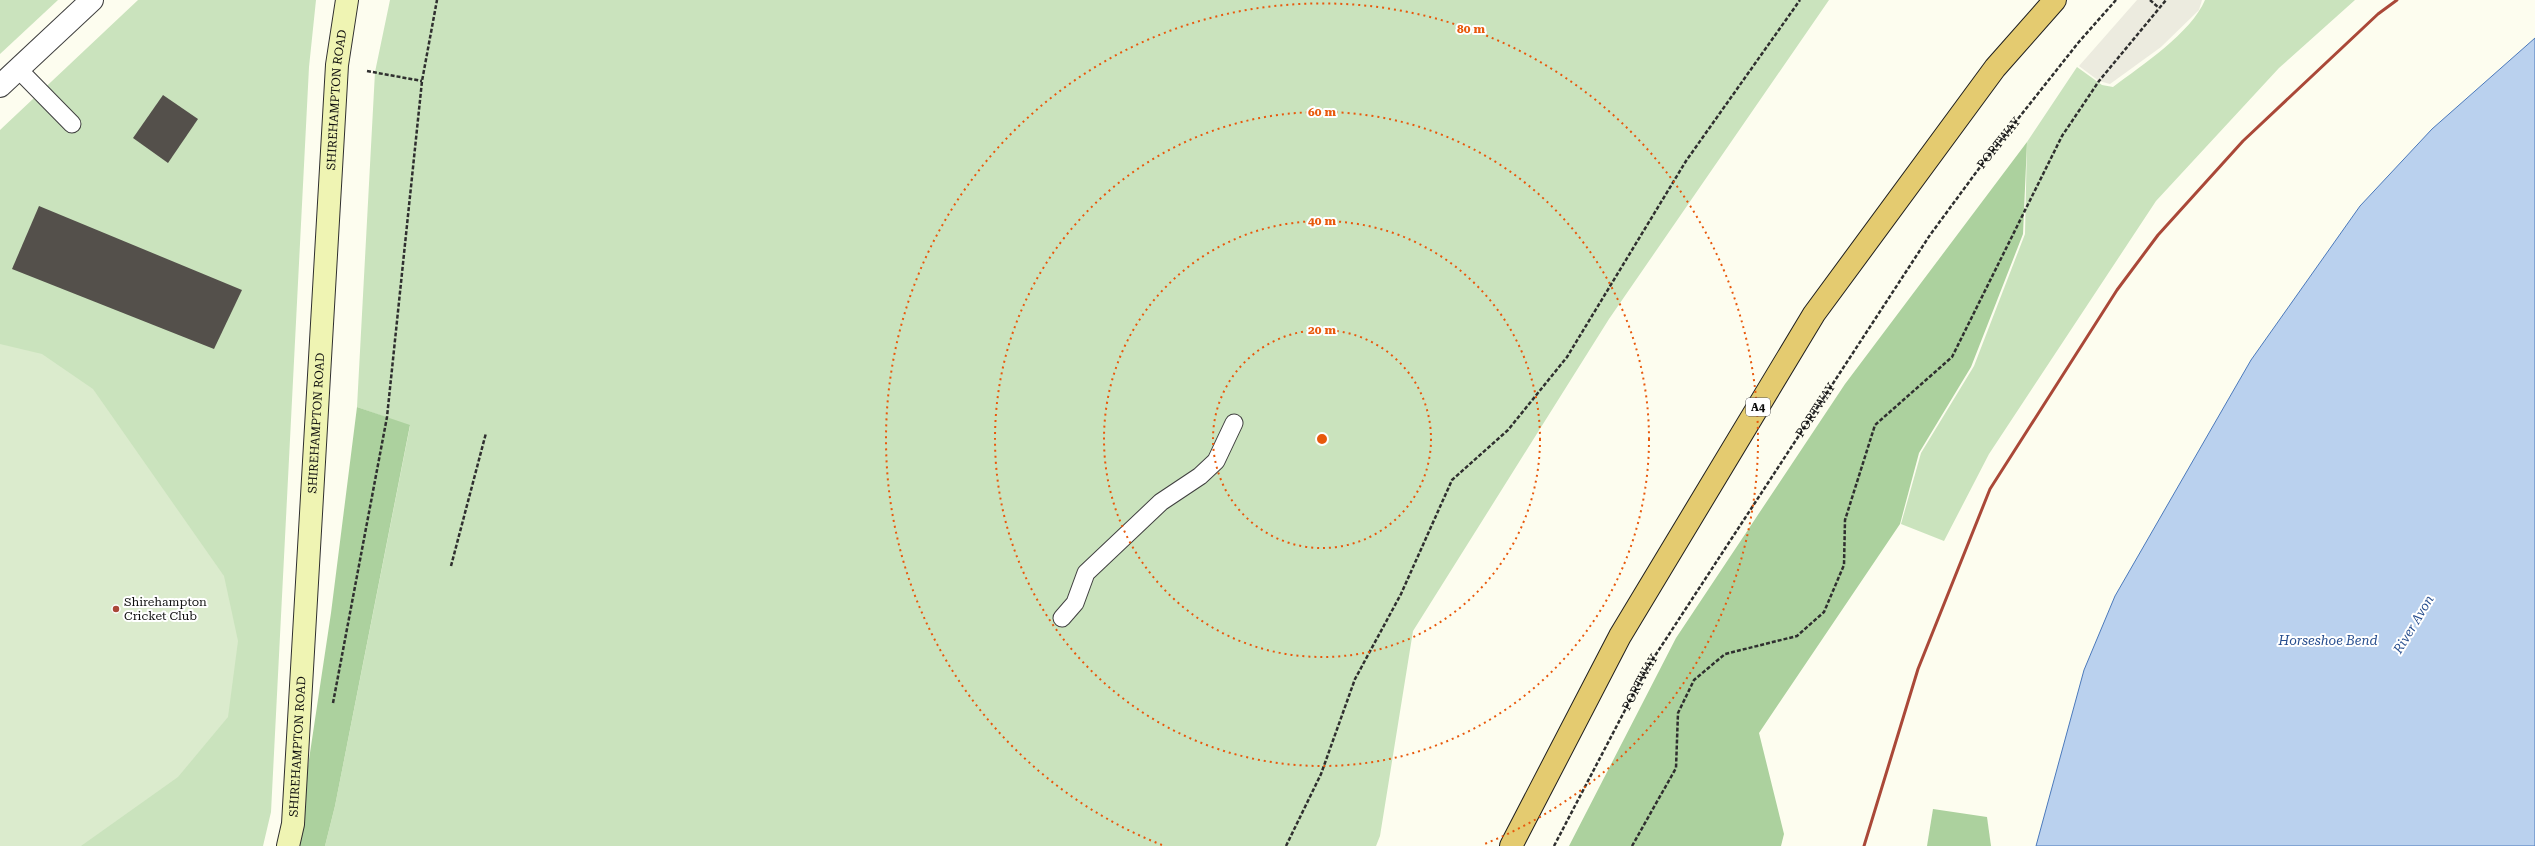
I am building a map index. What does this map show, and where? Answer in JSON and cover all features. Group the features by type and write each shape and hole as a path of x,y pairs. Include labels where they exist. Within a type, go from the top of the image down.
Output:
{"highway":[{"name":"A4","path":"1511,846 1620,636 1814,314 1995,68 2054,0"}],"main road":[{"name":"SHIREHAMPTON ROAD","path":"288,846 293,824 337,65 346,0"}],"street":[{"path":"0,86 92,0"}],"lane":[{"path":"18,69 72,124"},
{"path":"1062,618 1075,603 1086,573 1162,502 1200,476 1216,461 1234,423"}],"path":[{"path":"332,704 387,417 422,81 437,0"},
{"path":"1286,846 1321,774 1355,679 1401,594 1452,480 1508,430 1567,357 1686,161 1800,0"},
{"name":"PORTWAY","path":"1554,846 1647,668 1930,235 1983,163 2078,42 2116,0"},
{"path":"2150,0 2159,8"},
{"path":"1632,846 1676,768 1678,713 1694,680 1725,654 1797,636 1824,612 1844,565 1845,520 1876,425 1952,357 2062,136 2099,81 2166,0"},
{"path":"337,65 422,81"},
{"path":"451,566 486,433"}],"green space":[{"path":"0,0 58,0 0,54"},
{"path":"138,0 316,0 309,67 271,812 263,846 0,846 0,130"},
{"path":"390,0 1829,0 1609,319 1413,631 1380,836 1376,846 325,846 335,806 410,426 357,407 375,72"},
{"path":"2205,0 2355,0 2279,68 2156,201 1989,454 1944,541 1901,524 1921,453 1974,366 2025,234 2027,142 2077,67 2102,85 2113,87 2165,48 2189,24"},
{"path":"2027,142 2023,234 1971,367 1919,453 1900,524 1759,733 1784,834 1781,846 1569,846 1676,638 1845,384"},
{"name":"Shirehampton Cricket Club","path":"0,344 42,354 93,389 224,576 238,641 228,717 178,777 81,846 0,846"},
{"path":"357,407 410,425 335,806 325,846 296,846 331,613"},
{"path":"1933,809 1987,817 1991,846 1927,846"}],"shaded area":[{"path":"2137,0 2202,0 2199,10 2161,47 2110,84 2099,81 2079,66"}],"water":[{"name":"Horseshoe Bend","path":"2535,38 2535,846 2036,846 2084,670 2115,596 2251,360 2360,206 2432,129"}],"building":[{"path":"163,95 198,119 168,163 133,138"},
{"path":"39,206 242,290 214,349 12,269"}],"railway":[{"path":"1864,846 1918,669 1990,489 2117,290 2158,235 2243,141 2378,14 2397,0"}],"place":[{"name":"Shirehampton Cricket Club","path":"116,609"}],"water label":[{"name":"River Avon","path":"2413,624"}]}
